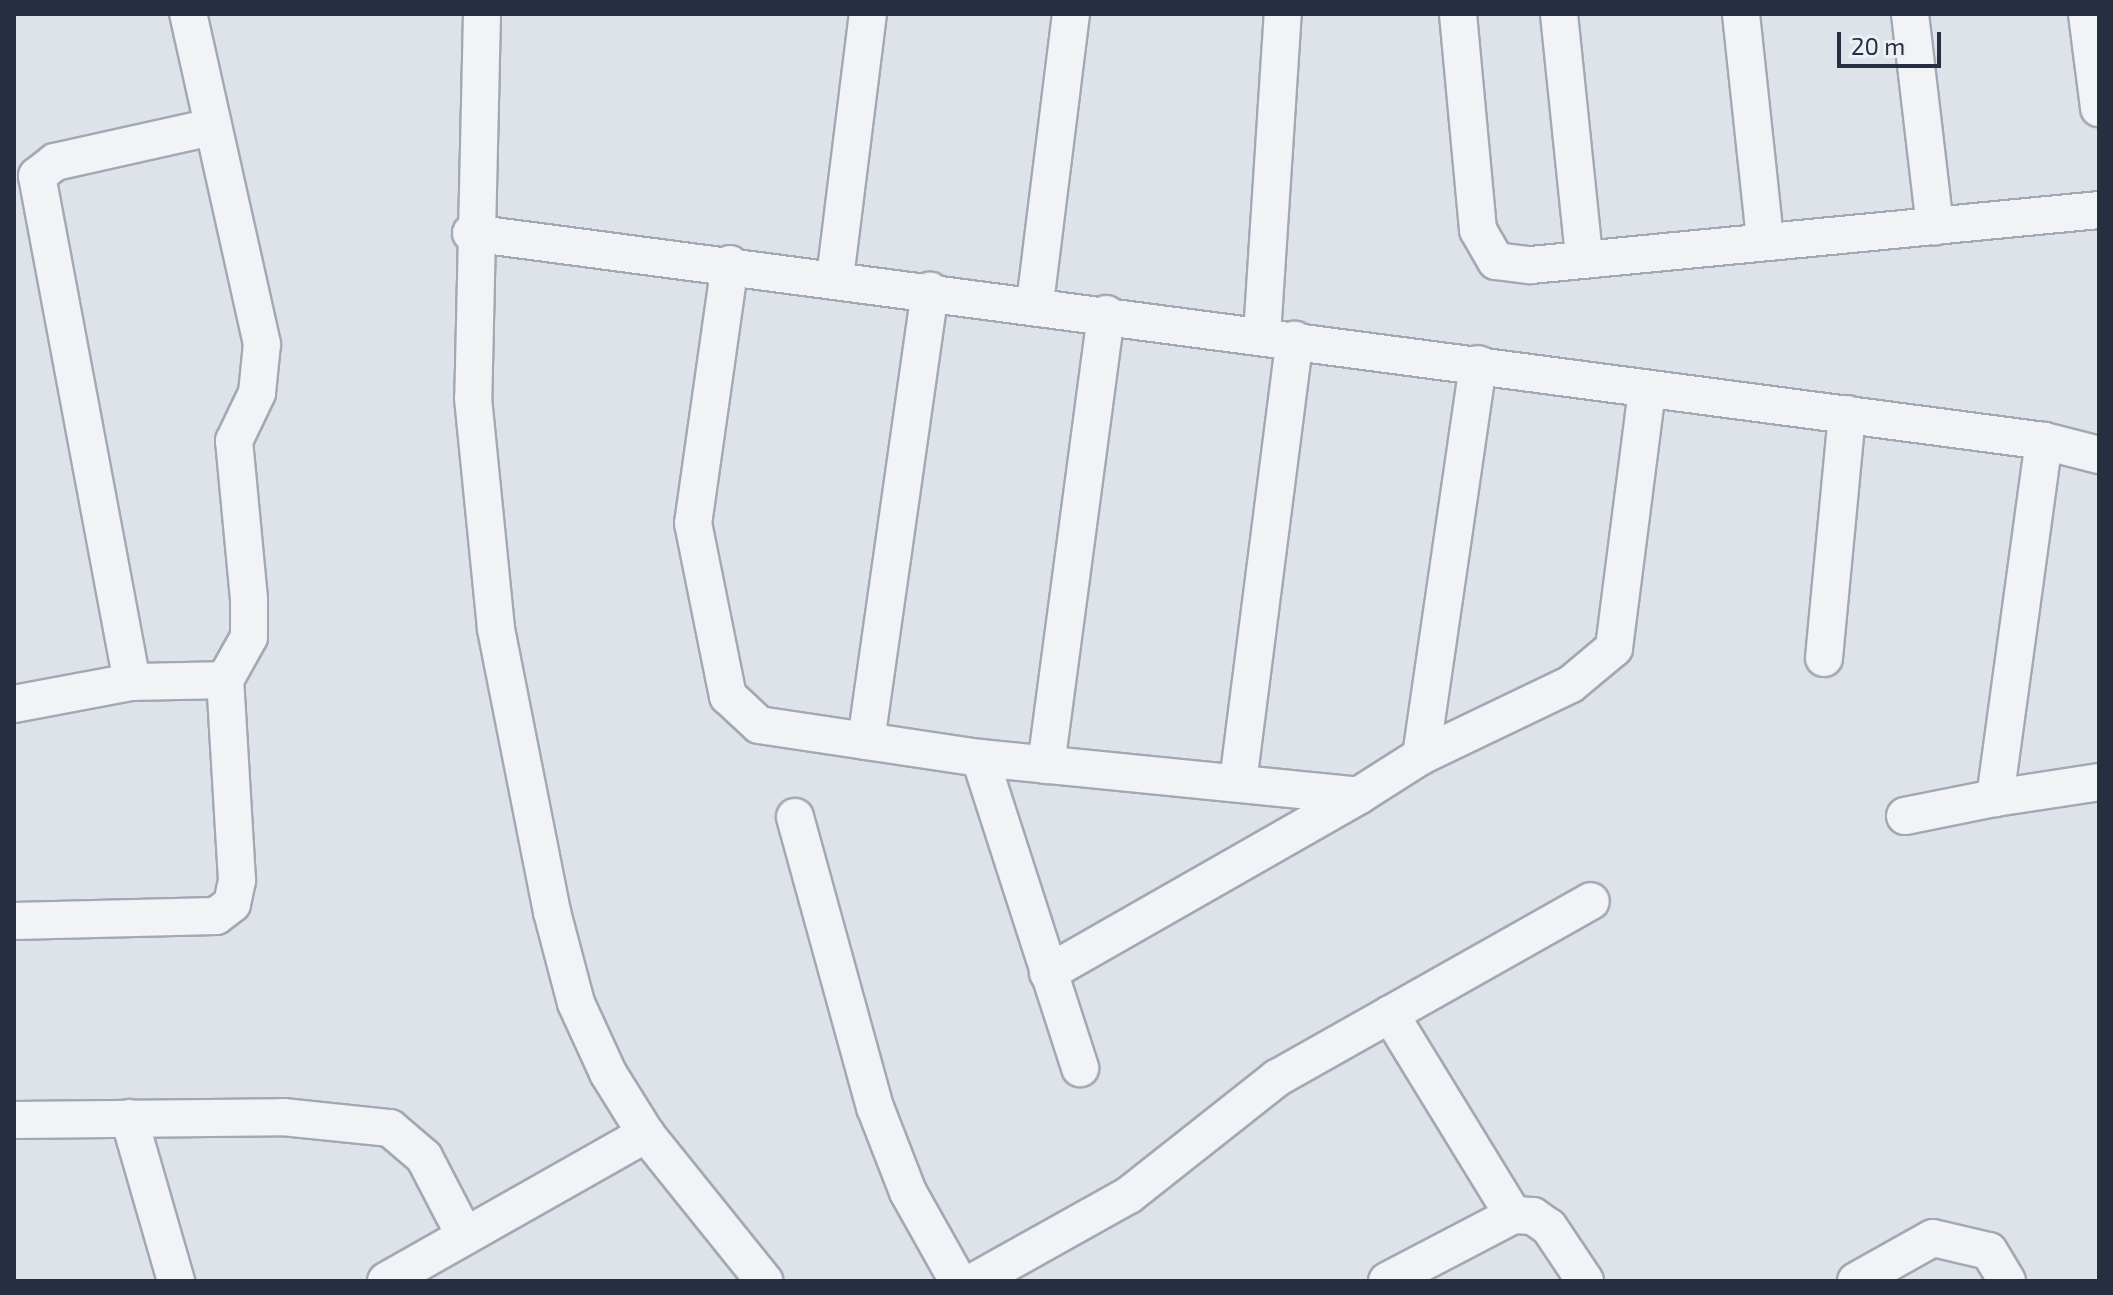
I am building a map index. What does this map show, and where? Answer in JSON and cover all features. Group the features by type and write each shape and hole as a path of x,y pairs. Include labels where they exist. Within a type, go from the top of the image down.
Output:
{"street":[{"path":"14,921 225,912 238,855 225,680 249,637 234,441 257,393 262,344 188,14"},
{"path":"482,14 471,233 473,398 496,629 576,1003 646,1134 764,1281"},
{"path":"835,278 868,14"},
{"path":"1035,303 1071,14"},
{"path":"1238,782 1278,338 1283,14"},
{"path":"1458,14 1483,249 1496,261 1531,265 1584,256 1765,238 1935,227 2099,210"},
{"path":"1559,14 1584,256"},
{"path":"1741,14 1765,238"},
{"path":"1910,14 1935,227"},
{"path":"2087,14 2099,108"},
{"path":"132,682 37,176 55,162 212,127"},
{"path":"471,233 1035,303 2044,441 2099,455"},
{"path":"730,264 693,523 728,696 759,725 980,758 1358,796"},
{"path":"866,741 930,291"},
{"path":"1046,765 1106,314"},
{"path":"1421,756 1478,364"},
{"path":"1048,973 1358,796 1421,756 1571,684 1614,648 1647,389"},
{"path":"1824,658 1847,414"},
{"path":"1995,798 2044,441"},
{"path":"14,704 132,682 225,680"},
{"path":"980,758 1080,1068"},
{"path":"1905,816 2099,782"},
{"path":"795,817 875,1107 908,1192 958,1281"},
{"path":"975,1281 1129,1195 1223,1115 1390,1014 1591,901"},
{"path":"1390,1014 1513,1215"},
{"path":"14,1120 283,1117 390,1128 424,1157 465,1236"},
{"path":"129,1118 176,1281"},
{"path":"386,1281 646,1134"},
{"path":"1387,1281 1513,1215 1533,1216 1549,1227 1585,1281"},
{"path":"1856,1281 1933,1238 1989,1251 2007,1281"}]}
